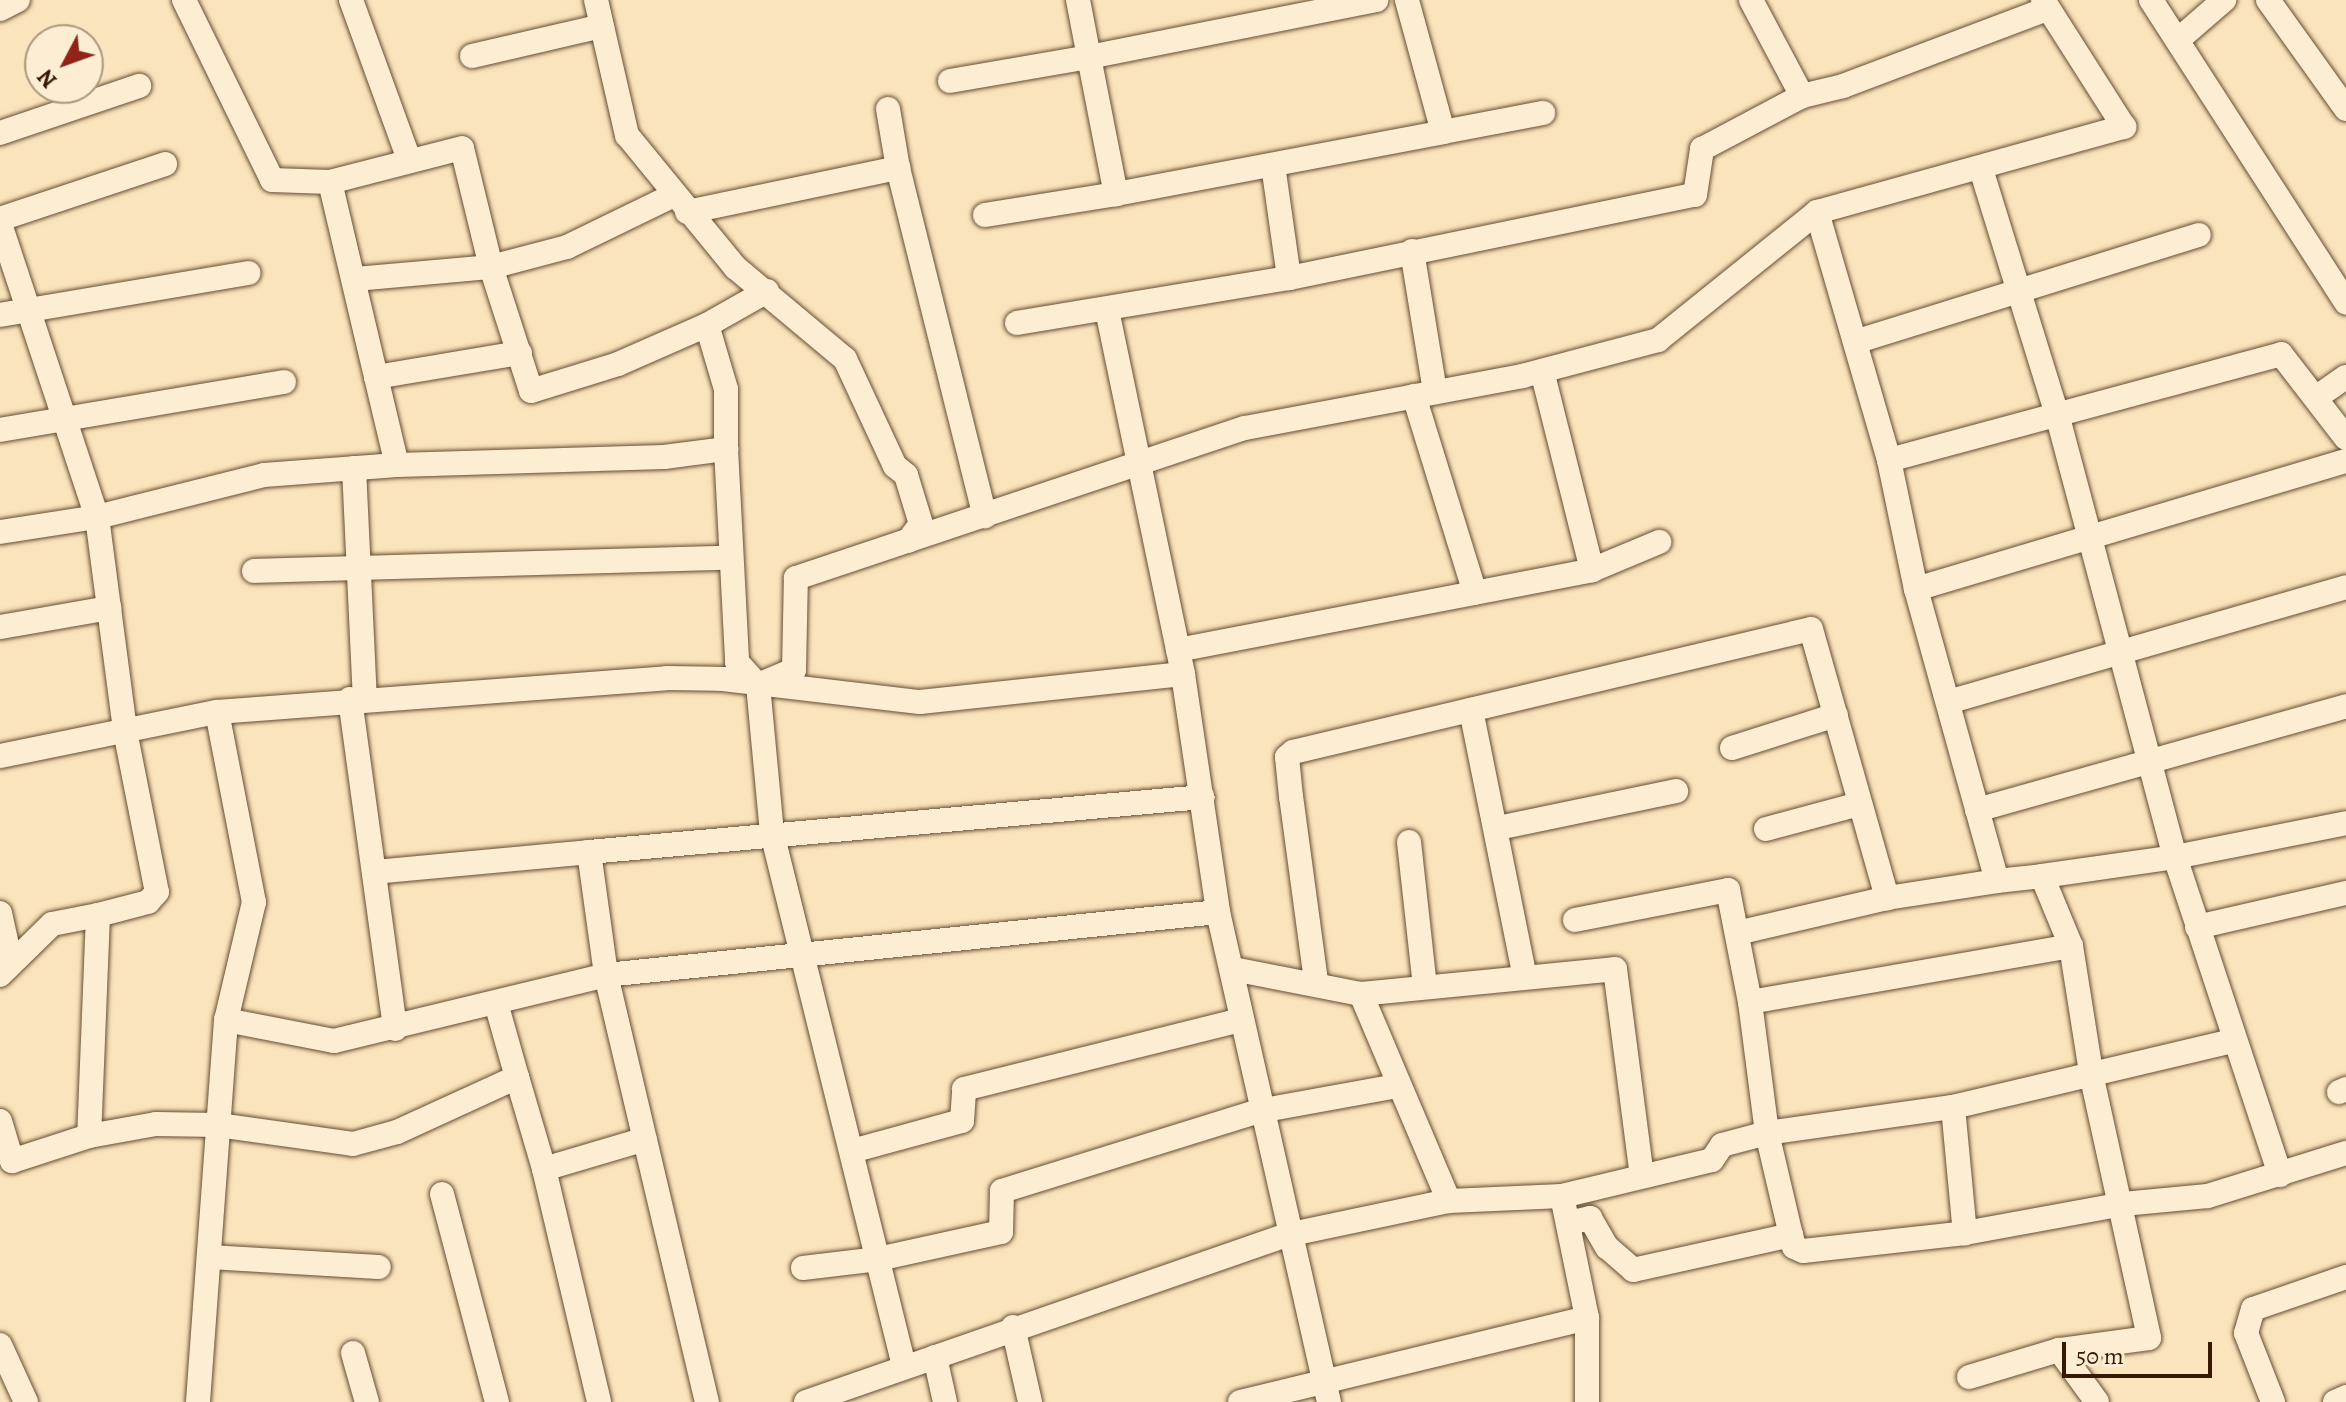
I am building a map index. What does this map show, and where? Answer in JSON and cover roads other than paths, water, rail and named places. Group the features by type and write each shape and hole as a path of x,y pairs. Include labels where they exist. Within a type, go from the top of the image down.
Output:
{"street":[{"path":"0,9 18,0"},
{"path":"184,0 272,180 330,182 409,159 462,148 491,267 531,391 618,364 707,325 767,291"},
{"path":"351,0 409,159"},
{"path":"596,0 627,135 736,268 845,359 859,383 895,466 906,475 921,524 908,541"},
{"path":"1078,0 1116,194"},
{"path":"950,81 1376,0"},
{"path":"1407,0 1443,132"},
{"path":"1751,0 1802,96"},
{"path":"2151,0 2179,39 2346,303"},
{"path":"2179,39 2224,0"},
{"path":"2268,0 2346,109"},
{"path":"758,685 794,670 796,578 985,516 1136,461 1245,428 1542,371 1658,340 1817,212 2124,127 2045,5 1843,86 1802,96 1702,149 1695,195 1289,278 1017,323"},
{"path":"472,56 602,26"},
{"path":"0,133 139,86"},
{"path":"888,109 898,168 985,516"},
{"path":"985,215 1116,194 1543,113"},
{"path":"6,969 52,924 148,902 157,892 125,731 97,517 25,310 0,221 165,164"},
{"path":"1273,165 1289,278"},
{"path":"356,279 491,267 567,247 681,203 898,168"},
{"path":"1981,169 2057,414 2175,857 2233,1041 2280,1175"},
{"path":"330,182 356,279 397,465"},
{"path":"1817,212 1889,460 1916,589 1997,881"},
{"path":"1855,342 2018,295 2199,235"},
{"path":"1412,251 1425,394 1475,593"},
{"path":"0,315 248,273"},
{"path":"1107,310 1136,461 1181,662 1218,912 1233,969 1259,1111 1287,1235 1327,1391"},
{"path":"707,325 726,389 726,449 737,662 758,685 772,833 904,1366"},
{"path":"376,377 520,353"},
{"path":"1889,460 2281,354 2346,438"},
{"path":"1542,371 1592,570"},
{"path":"2317,397 2346,377"},
{"path":"0,430 62,417 284,382"},
{"path":"0,532 97,517 264,475 397,465 664,457 726,449"},
{"path":"1916,589 2346,461"},
{"path":"354,468 359,566 358,699 374,872 395,1029"},
{"path":"0,756 217,712 667,678 920,702 1181,662 1475,593 1592,570 1659,542"},
{"path":"254,571 731,558"},
{"path":"1948,702 2346,587"},
{"path":"0,627 109,608"},
{"path":"1316,981 1287,757 1811,629 1887,898"},
{"path":"1977,810 2151,758 2346,706"},
{"path":"1471,710 1498,828 1525,977"},
{"path":"198,1402 226,1020 254,902 217,712"},
{"path":"1732,748 1836,715"},
{"path":"1498,828 1676,791"},
{"path":"374,872 772,833 1203,797"},
{"path":"1766,829 1859,804"},
{"path":"1737,933 1887,898 2175,857 2346,823"},
{"path":"1409,842 1425,987"},
{"path":"589,852 606,975 707,1402"},
{"path":"1969,1377 2059,1350 2149,1338 2123,1204 2092,1078 2071,946 2042,876"},
{"path":"1575,920 1728,890 1750,1002 1767,1133 1794,1247 1803,1251 1965,1233 2123,1204 2208,1196 2346,1153"},
{"path":"2197,927 2346,893"},
{"path":"226,1020 334,1041 395,1029 606,975 1218,912"},
{"path":"0,913 6,969"},
{"path":"89,1136 98,915"},
{"path":"1750,1002 2071,946"},
{"path":"1233,969 1316,981 1361,994 1615,969 1642,1176"},
{"path":"1361,994 1397,1086 1449,1201"},
{"path":"496,1003 544,1169 599,1402"},
{"path":"852,1151 962,1121 964,1089 1241,1020"},
{"path":"821,1400 904,1366 992,1341 1013,1327 1287,1235 1449,1201 1562,1196 1712,1160 1722,1145 1767,1133 1953,1107 2092,1078 2233,1041"},
{"path":"0,1121 6,1162 89,1136 156,1124 218,1125 353,1144 397,1132 517,1077"},
{"path":"803,1268 878,1259 1001,1232 1002,1191 1259,1111 1397,1086"},
{"path":"1953,1107 1965,1233"},
{"path":"544,1169 645,1139"},
{"path":"442,1194 497,1402"},
{"path":"1562,1196 1587,1318 1587,1402"},
{"path":"1569,1223 1590,1218 1607,1247 1633,1270 1791,1235"},
{"path":"209,1257 379,1267"},
{"path":"2273,1402 2246,1333 2253,1309 2346,1277"},
{"path":"1240,1402 1327,1391 1587,1318"},
{"path":"1013,1327 1030,1402"},
{"path":"0,1345 26,1402"},
{"path":"2059,1350 2097,1402"},
{"path":"353,1353 367,1402"},
{"path":"935,1357 945,1402"},
{"path":"2335,1402 2346,1397"}]}
